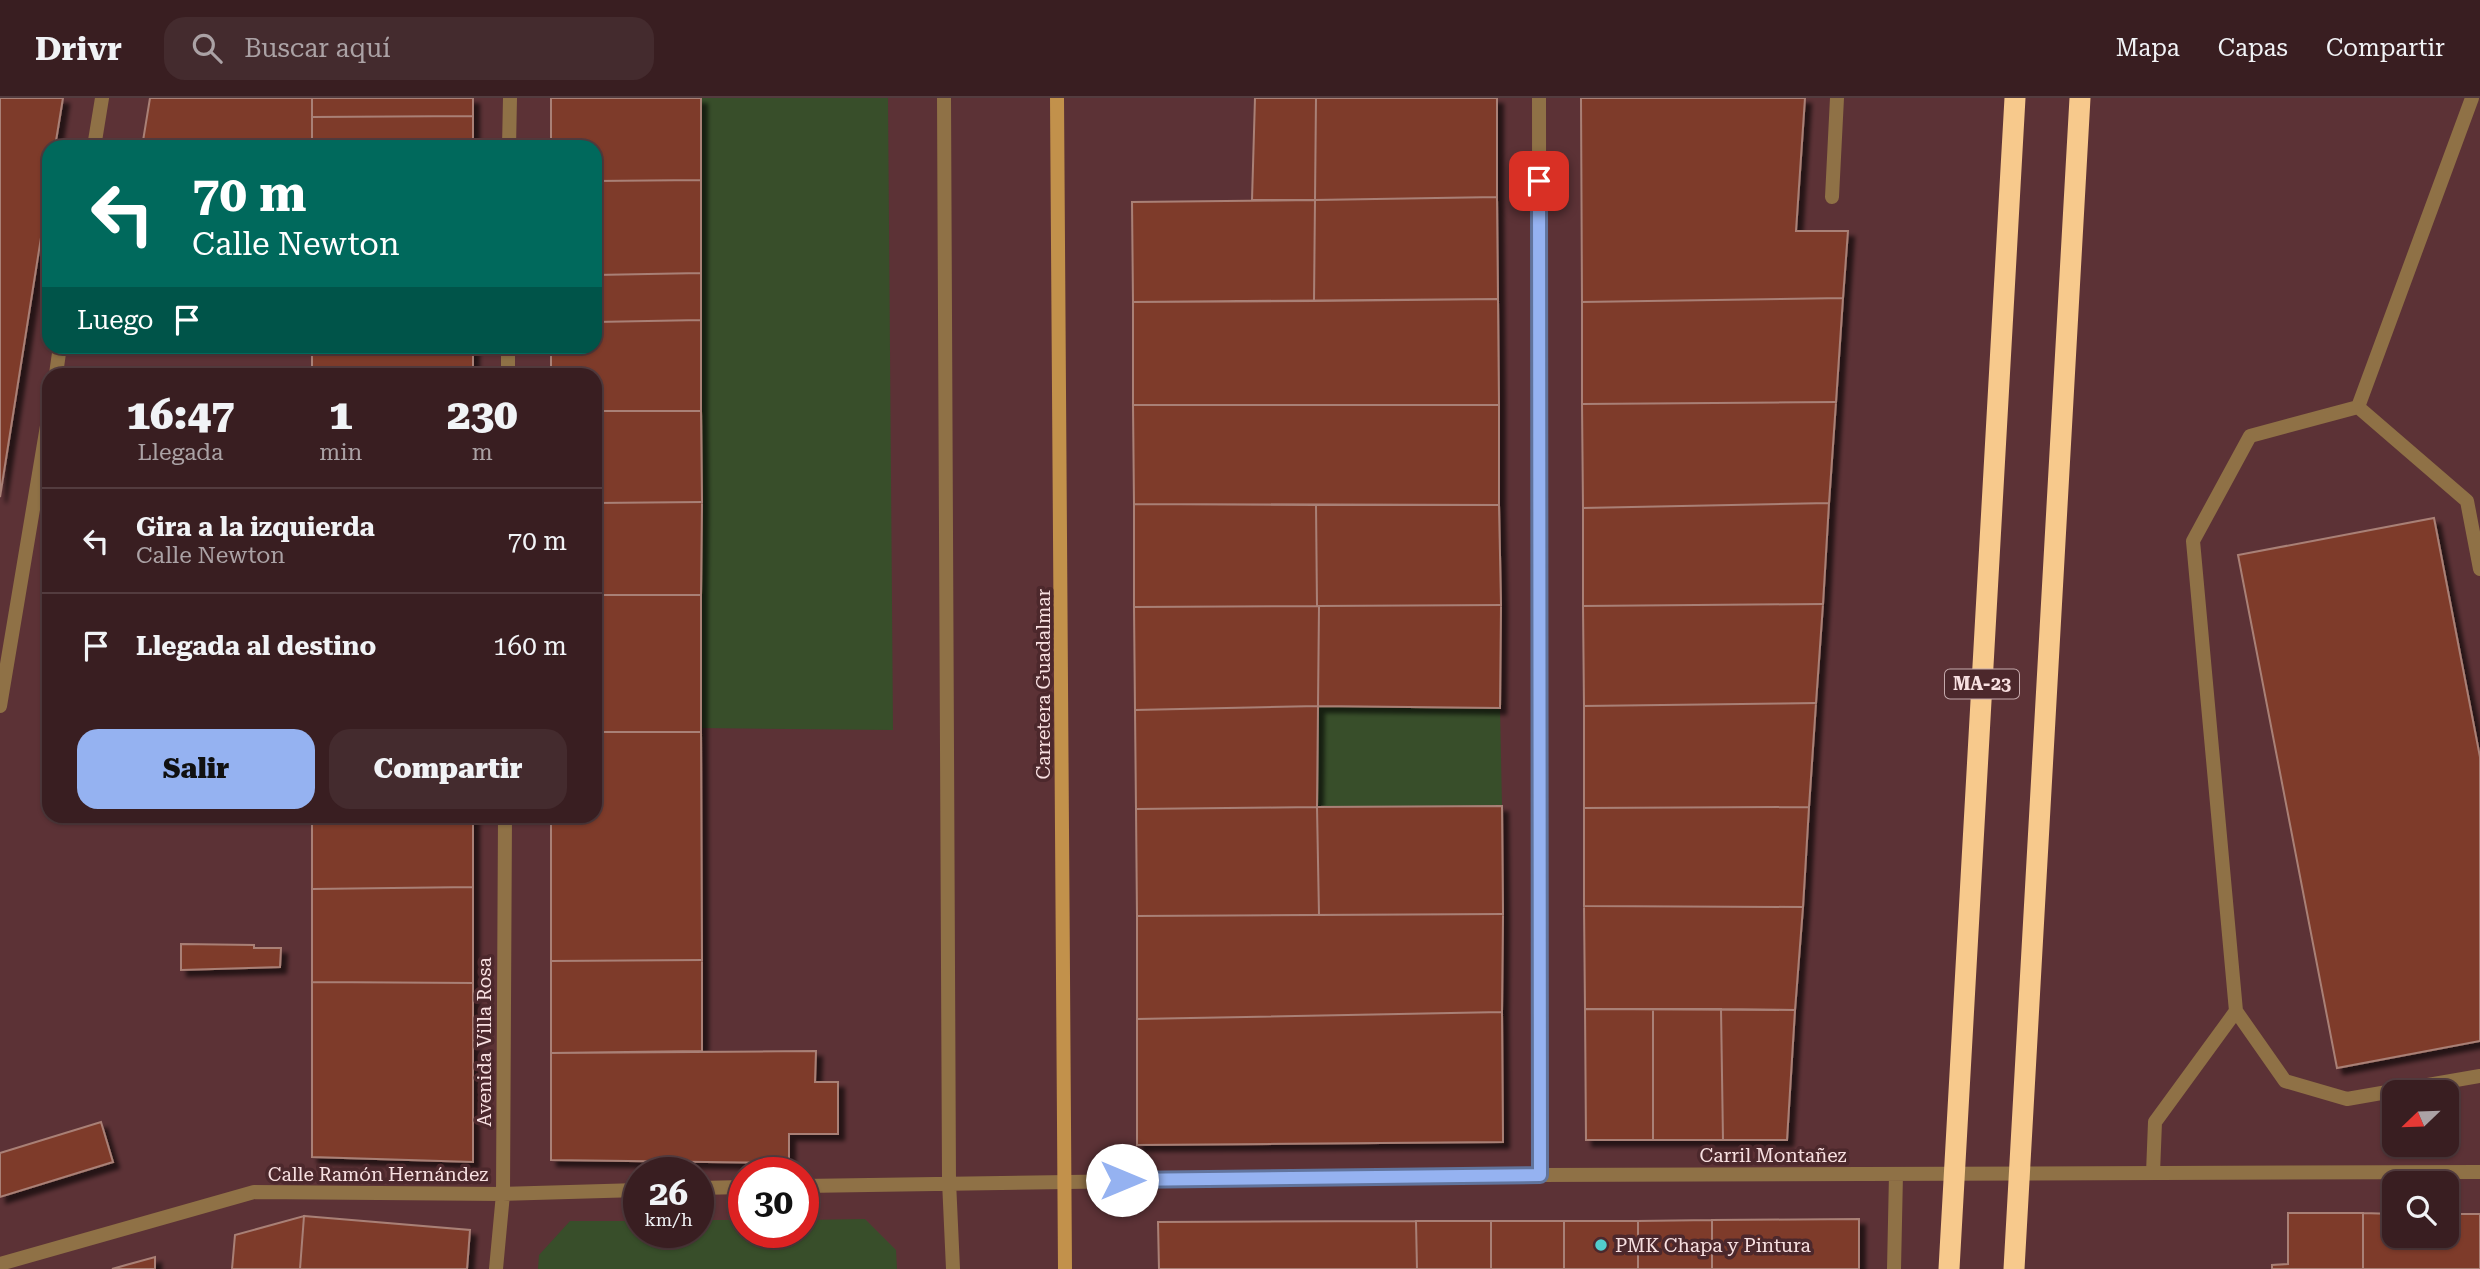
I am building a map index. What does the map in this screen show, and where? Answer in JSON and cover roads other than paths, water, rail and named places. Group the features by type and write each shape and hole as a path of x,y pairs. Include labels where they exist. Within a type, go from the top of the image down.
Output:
{"highway":[{"name":"MA-23","path":"1949,1269 2015,98"},
{"name":"MA-23","path":"2014,1269 2080,98"}],"street":[{"path":"95,140 102,98"},
{"path":"509,140 510,98"},
{"path":"944,98 949,1181 953,1269"},
{"name":"Carretera Guadalmar","path":"1057,98 1065,1269"},
{"path":"1539,98 1540,1175"},
{"path":"1832,197 1837,98"},
{"path":"2358,407 2472,98"},
{"path":"2358,407 2467,501 2480,569"},
{"path":"2358,407 2250,436 2193,541 2236,1011 2285,1081 2347,1099 2480,1076"},
{"path":"0,706 42,456"},
{"name":"Avenida Villa Rosa","path":"496,1269 503,1194 505,823"},
{"path":"2152,1173 2155,1122 2236,1011"},
{"name":"Carril Montañez","path":"1066,1180 1540,1175 2480,1172"},
{"path":"1894,1269 1896,1174"},
{"path":"819,1185 1066,1180"},
{"name":"Calle Ramón Hernández","path":"0,1264 254,1192 503,1194 623,1190"}],"place":[{"name":"PMK Chapa y Pintura","path":"1601,1245"}]}
